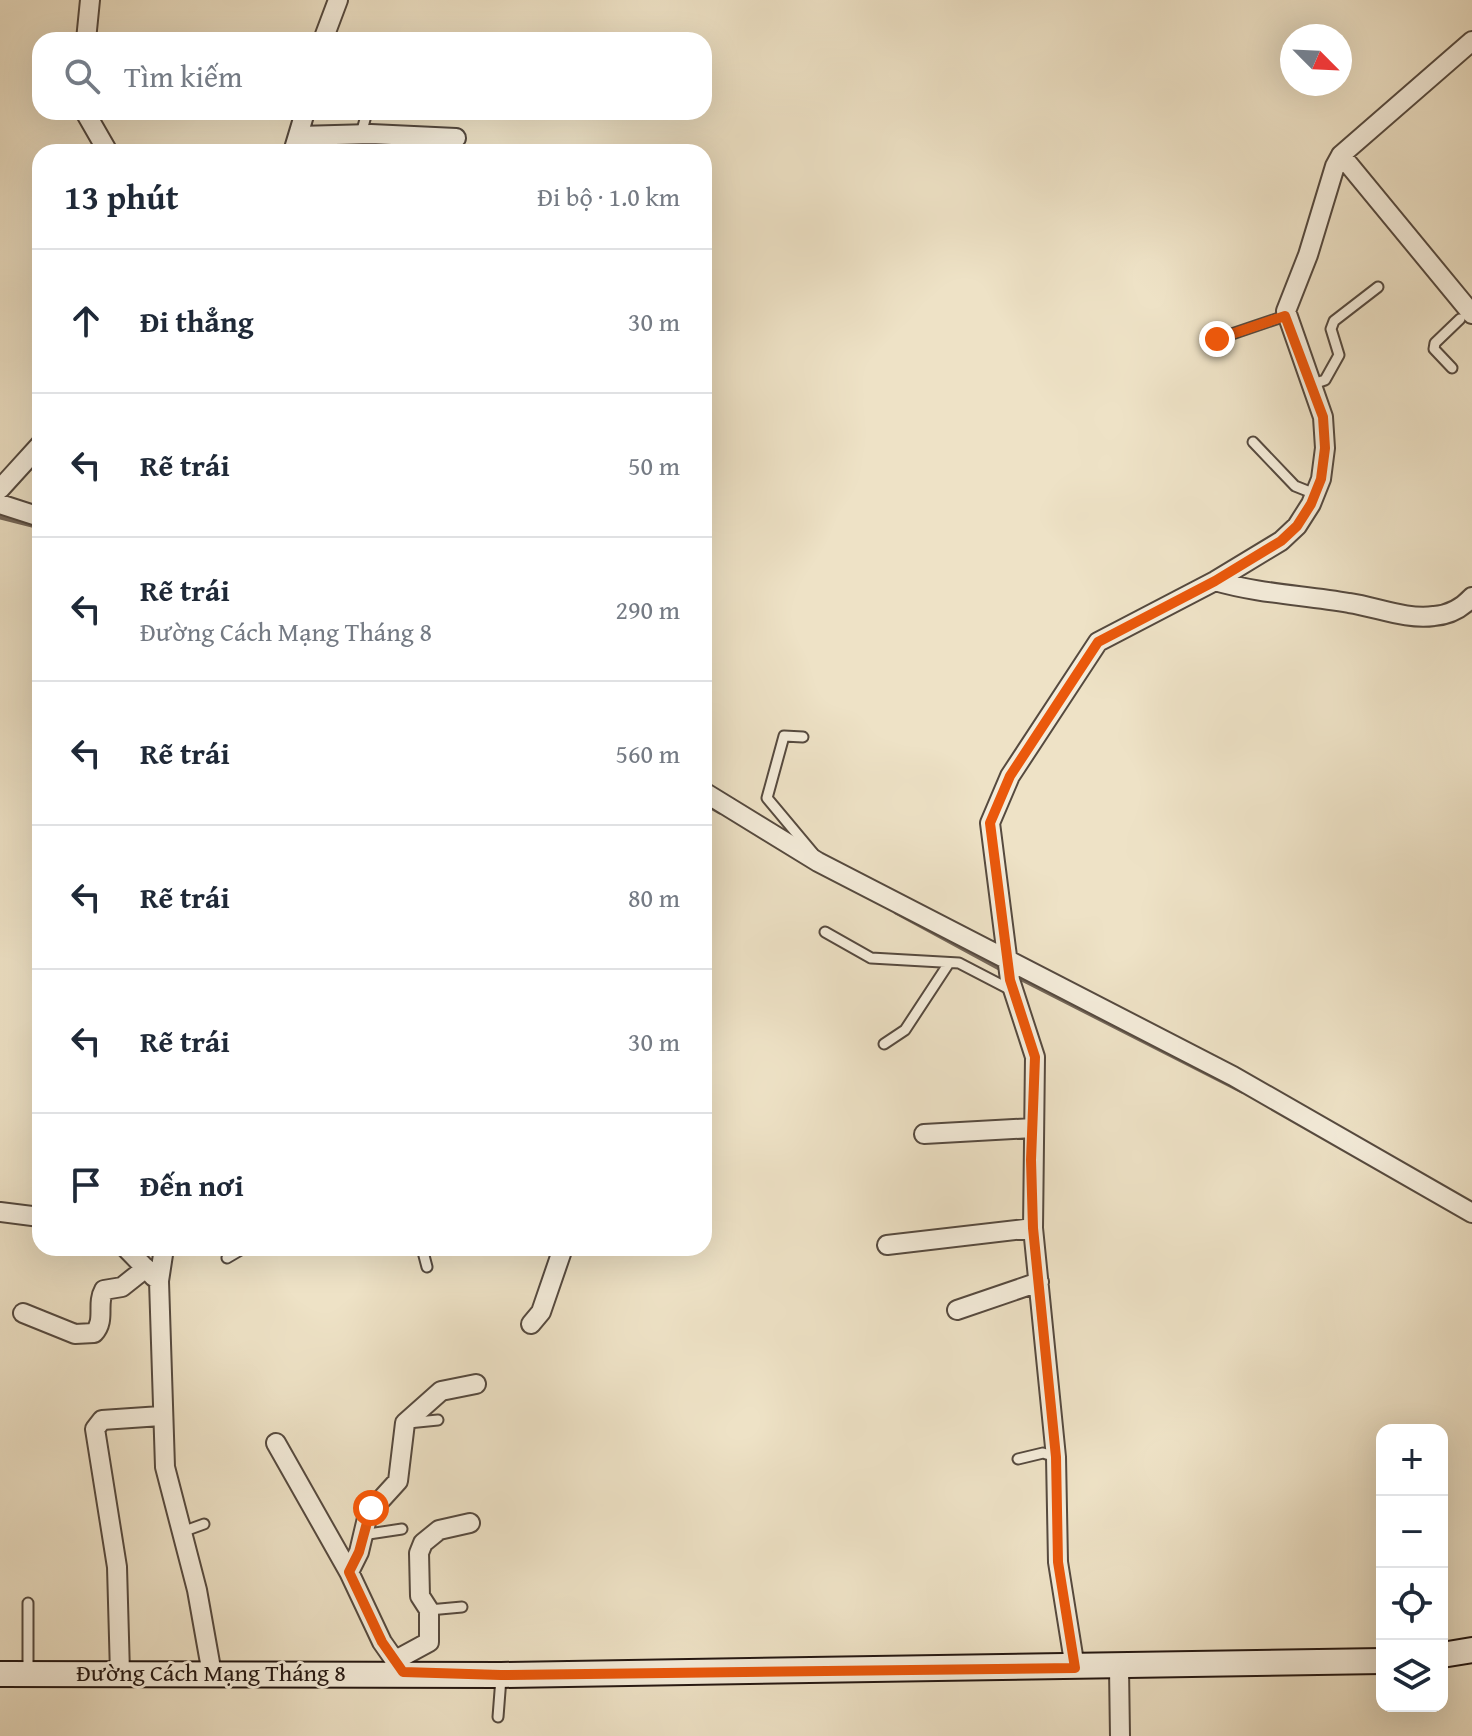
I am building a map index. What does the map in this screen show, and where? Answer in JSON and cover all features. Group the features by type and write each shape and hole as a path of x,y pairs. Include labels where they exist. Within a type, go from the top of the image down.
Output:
{"street":[{"path":"87,32 90,0"},
{"path":"326,32 338,0"},
{"path":"1075,1668 1058,1562 1056,1457 1033,1228 1035,1057 1010,975 989,838 994,808 1014,770 1098,642 1215,581 1281,541 1297,526 1315,494 1325,448 1323,417 1313,384 1285,316 1341,155 1472,41"},
{"path":"90,120 103,144"},
{"path":"303,120 296,144 361,134 456,138"},
{"path":"1341,155 1467,315"},
{"path":"0,489 32,454"},
{"path":"0,504 32,514"},
{"path":"1215,581 1245,590 1352,603 1417,617 1468,605"},
{"path":"712,797 1010,975 1233,1076 1472,1213"},
{"path":"924,1134 1033,1128"},
{"path":"0,1212 32,1216"},
{"path":"887,1245 1033,1228"},
{"path":"134,1256 152,1275"},
{"path":"160,1256 152,1275 165,1467 212,1674"},
{"path":"531,1324 541,1312 560,1256"},
{"path":"23,1313 75,1334 94,1333 101,1323 100,1301 104,1290 122,1287 152,1275"},
{"path":"957,1310 1039,1282"},
{"path":"349,1572 371,1508 398,1481 405,1423 441,1391 476,1384"},
{"path":"120,1673 121,1618 117,1567 95,1429 102,1420 161,1416"},
{"path":"276,1443 399,1667 429,1642 429,1610 420,1596 419,1553 423,1543 439,1530 470,1523"},
{"path":"1448,1654 1472,1650"},
{"name":"Đường Cách Mạng Tháng 8","path":"0,1674 212,1674 399,1667 501,1675 1119,1668 1376,1661"},
{"path":"1119,1668 1120,1736"}],"lane":[{"path":"361,134 365,120"},
{"path":"1313,384 1325,380 1339,355 1331,329 1334,321 1378,287"},
{"path":"1452,368 1434,349 1435,343 1467,315"},
{"path":"1217,339 1285,316"},
{"path":"1253,442 1295,486 1315,494"},
{"path":"803,737 784,736 767,798 810,847 818,862"},
{"path":"825,932 871,958 949,963 1010,975"},
{"path":"884,1044 905,1030 949,963"},
{"path":"424,1256 427,1267"},
{"path":"405,1423 438,1420"},
{"path":"1018,1459 1043,1453 1056,1457"},
{"path":"182,1532 204,1524"},
{"path":"362,1535 402,1529"},
{"path":"28,1603 28,1673"},
{"path":"429,1610 462,1607"},
{"path":"498,1717 501,1675"}],"waterway":[{"path":"0,517 32,525"},
{"path":"712,808 720,812"},
{"path":"896,912 1003,970"},
{"path":"1016,976 1242,1091"}],"route":[{"path":"371,1508 359,1552 349,1572 382,1642 403,1672 501,1675 1075,1668 1058,1562 1056,1457 1033,1228 1031,1160 1035,1057 1010,980 989,838 990,823 1010,776 1098,642 1215,581 1281,541 1297,526 1311,504 1321,479 1325,448 1323,417 1318,396 1285,316 1217,339"}]}
